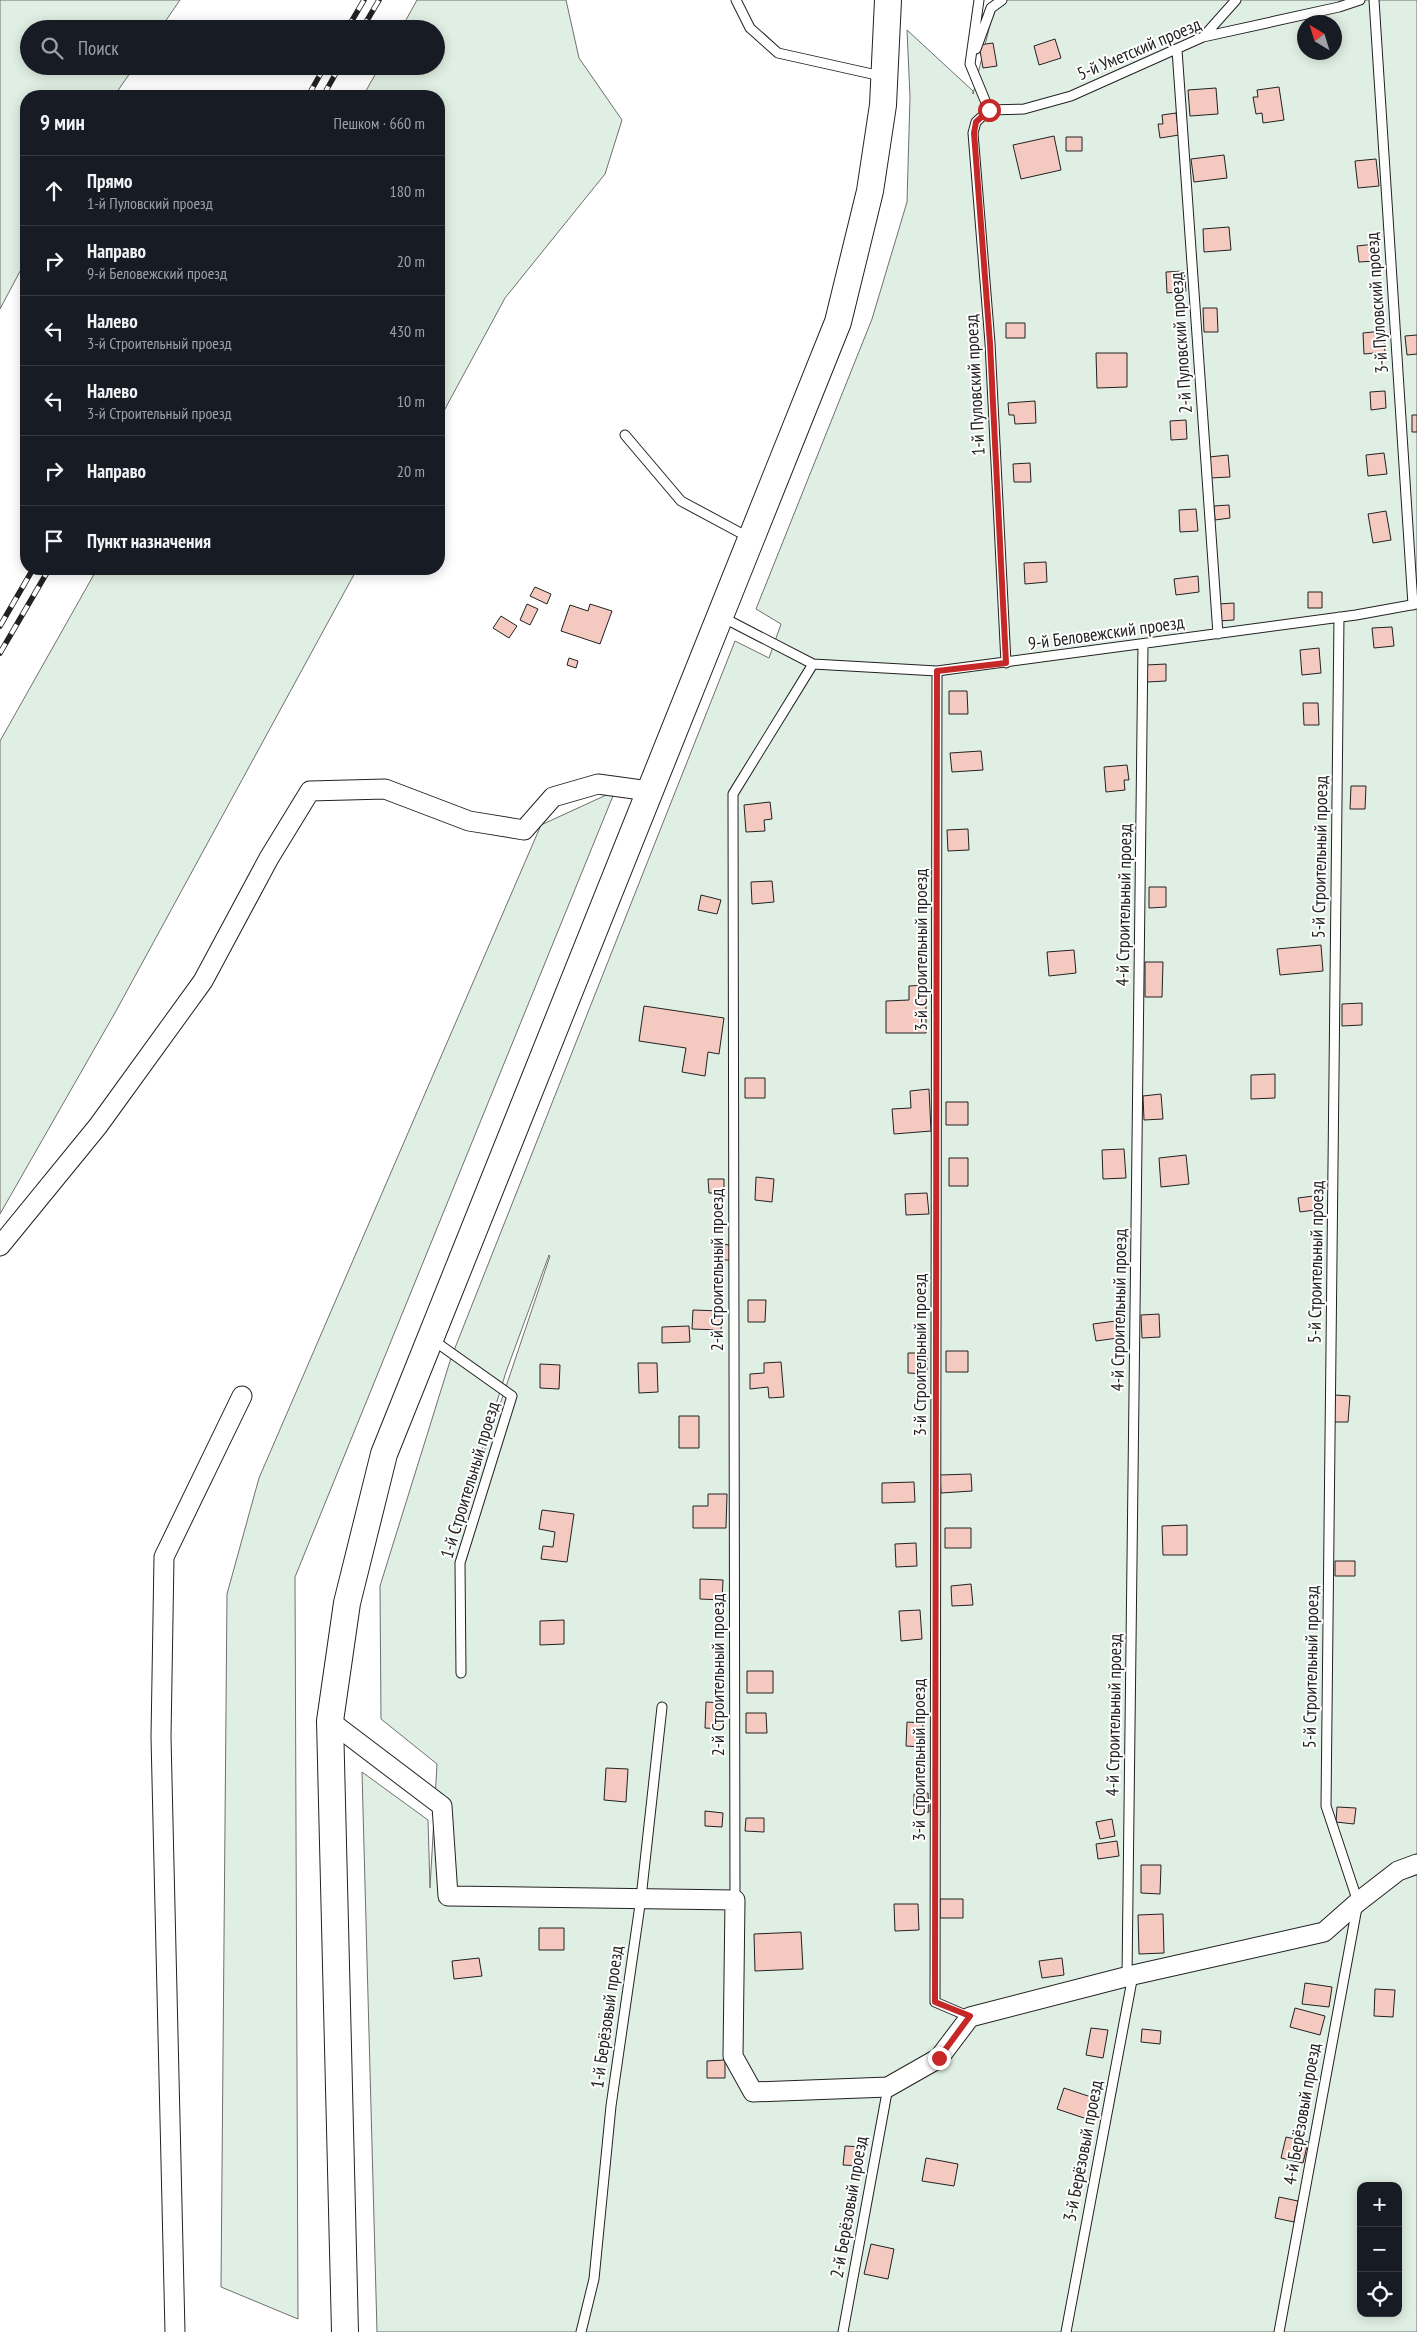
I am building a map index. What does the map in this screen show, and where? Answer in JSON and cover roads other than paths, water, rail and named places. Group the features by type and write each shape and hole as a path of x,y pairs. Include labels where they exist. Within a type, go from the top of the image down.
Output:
{"main road":[{"path":"345,2332 330,1721 346,1603 384,1454 838,322 870,191 883,105 888,0"}],"street":[{"path":"0,1246 98,1126 203,981 269,858 310,792 385,789 469,822 524,830 553,796 598,784 649,791"},
{"path":"175,2332 161,1737 164,1557 242,1396"},
{"path":"330,1721 442,1806 448,1896 735,1900 733,2056 753,2092 888,2087 939,2058 970,2016 1130,1976 1324,1932 1358,1902 1398,1871 1417,1864"}],"lane":[{"path":"736,0 750,28 778,53 884,77"},
{"path":"979,0 970,64 989,110"},
{"path":"970,64 991,8 1002,0"},
{"path":"1203,38 1236,0"},
{"name":"5-й Уметский проезд","path":"989,110 1024,108 1071,96 1203,38 1339,7 1360,0"},
{"name":"3-й Пуловский проезд","path":"1374,0 1415,604"},
{"name":"2-й Пуловский проезд","path":"1177,50 1218,634"},
{"name":"1-й Пуловский проезд","path":"989,110 976,122 974,133 990,343 1006,663"},
{"path":"625,435 681,501 751,539"},
{"name":"9-й Беловежский проезд","path":"720,616 814,664 937,671 1218,634 1415,604"},
{"name":"5-й Строительный проезд","path":"1339,617 1326,1806 1358,1902"},
{"name":"4-й Строительный проезд","path":"1130,1976 1143,644"},
{"name":"2-й Строительный проезд","path":"735,1900 733,794 814,664"},
{"name":"3-й Строительный проезд","path":"937,671 935,2002 970,2016"},
{"name":"1-й Строительный проезд","path":"430,1339 512,1396 460,1563 461,1673"},
{"name":"1-й Берёзовый проезд","path":"580,2332 594,2278 610,2106 641,1898 662,1707"},
{"name":"4-й Берёзовый проезд","path":"1279,2332 1358,1902"},
{"name":"3-й Берёзовый проезд","path":"1066,2332 1130,1976"},
{"name":"2-й Берёзовый проезд","path":"842,2332 888,2087"}],"railway":[{"path":"352,20 364,0"},
{"path":"367,20 379,0"},
{"path":"311,90 320,75"},
{"path":"326,90 335,75"},
{"path":"0,626 30,575"},
{"path":"0,653 46,575"}]}
